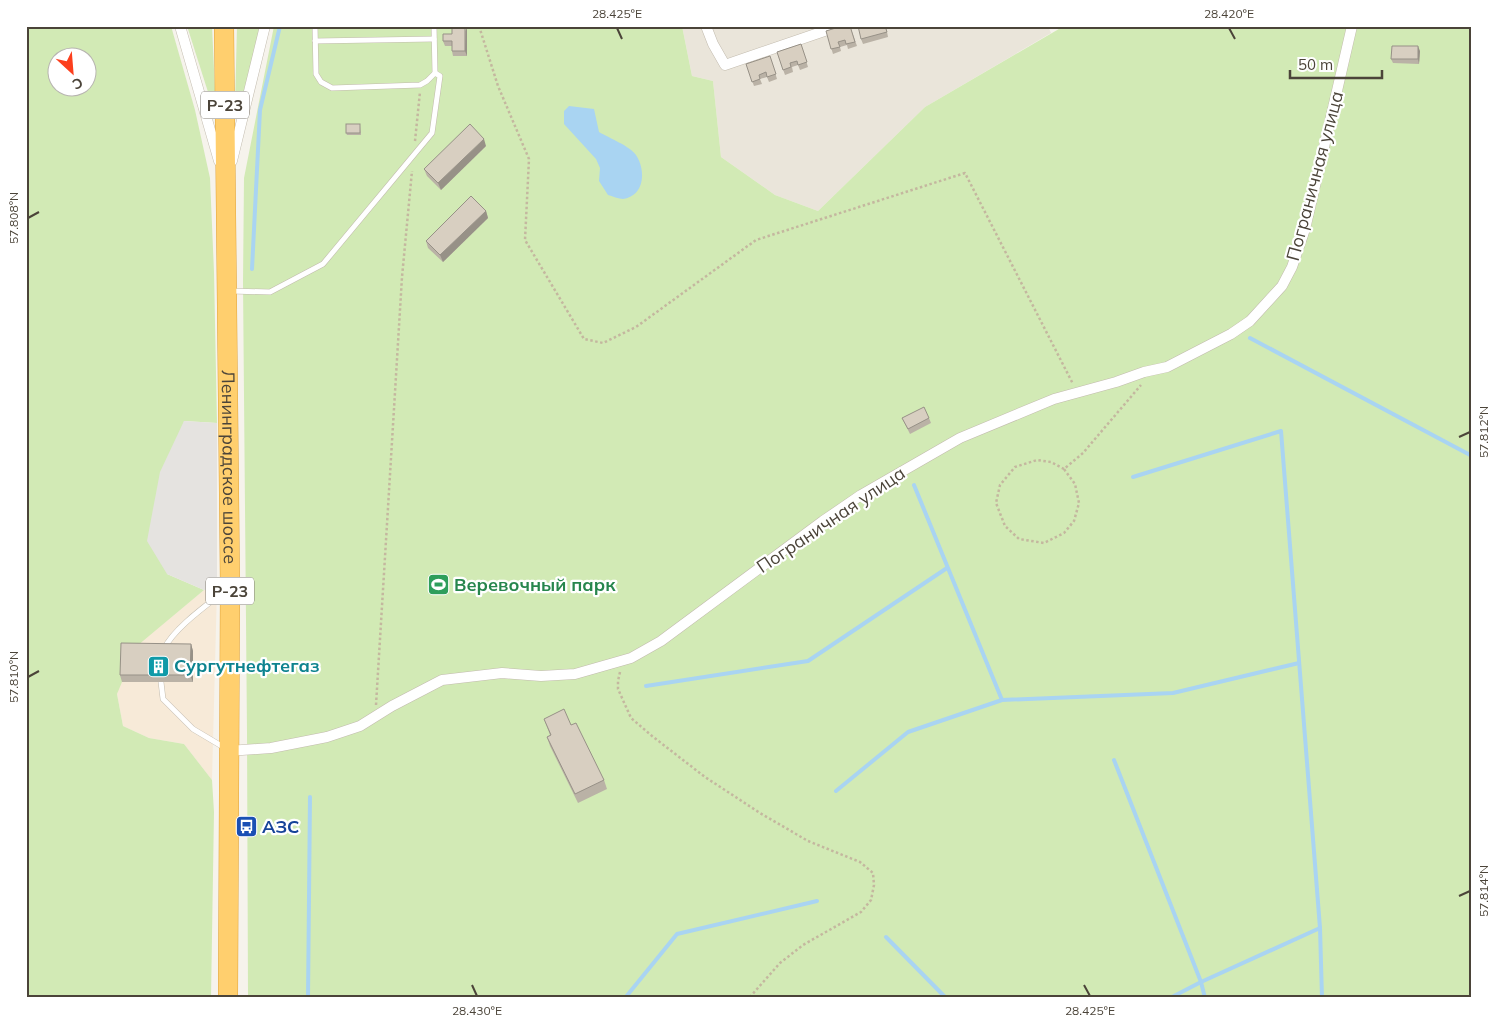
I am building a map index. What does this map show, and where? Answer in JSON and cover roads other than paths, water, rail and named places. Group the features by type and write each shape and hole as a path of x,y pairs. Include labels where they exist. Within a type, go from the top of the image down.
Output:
{"highway":[{"name":"Ленинградское шоссе","path":"224,26 230,587 228,998"}],"street":[{"path":"180,26 226,184"},
{"path":"226,184 266,26"},
{"path":"706,26 713,44 725,65 839,26"},
{"name":"Пограничная улица","path":"228,750 271,748 320,739 360,726 442,680 502,673 555,676 575,674 631,658 661,641 823,521 889,478 960,438 1026,410 1077,392 1167,367 1231,334 1250,321 1282,286 1292,267 1305,229 1352,26"}],"lane":[{"path":"315,26 316,74 321,82 332,88 420,85 427,81 435,73 434,26"},
{"path":"315,41 434,39"},
{"path":"227,291 270,292 323,264 432,133 440,76 435,73"},
{"path":"163,651 168,642 187,623 230,587"},
{"path":"161,682 163,699 193,729 228,750"}],"water":[{"path":"569,106 594,109 599,132 624,145 636,155 642,175 636,193 623,199 608,195 599,181 600,168 596,159 564,124 564,111"}],"waterway":[{"path":"252,269 260,110 280,26"},
{"path":"1250,338 1472,456"},
{"path":"1133,477 1281,431 1320,928 1322,998"},
{"path":"914,485 1002,700"},
{"path":"646,686 808,661 947,568"},
{"path":"836,791 908,732 1002,700 1173,693 1299,663"},
{"path":"1114,760 1201,982 1205,998"},
{"path":"308,998 310,797"},
{"path":"625,998 677,934 817,901"},
{"path":"1170,998 1320,928"},
{"path":"886,937 946,998"}],"place":[{"name":"Веревочный парк","path":"438,585"},
{"name":"Сургутнефтегаз","path":"158,666"},
{"name":"АЗС","path":"246,827"}]}
